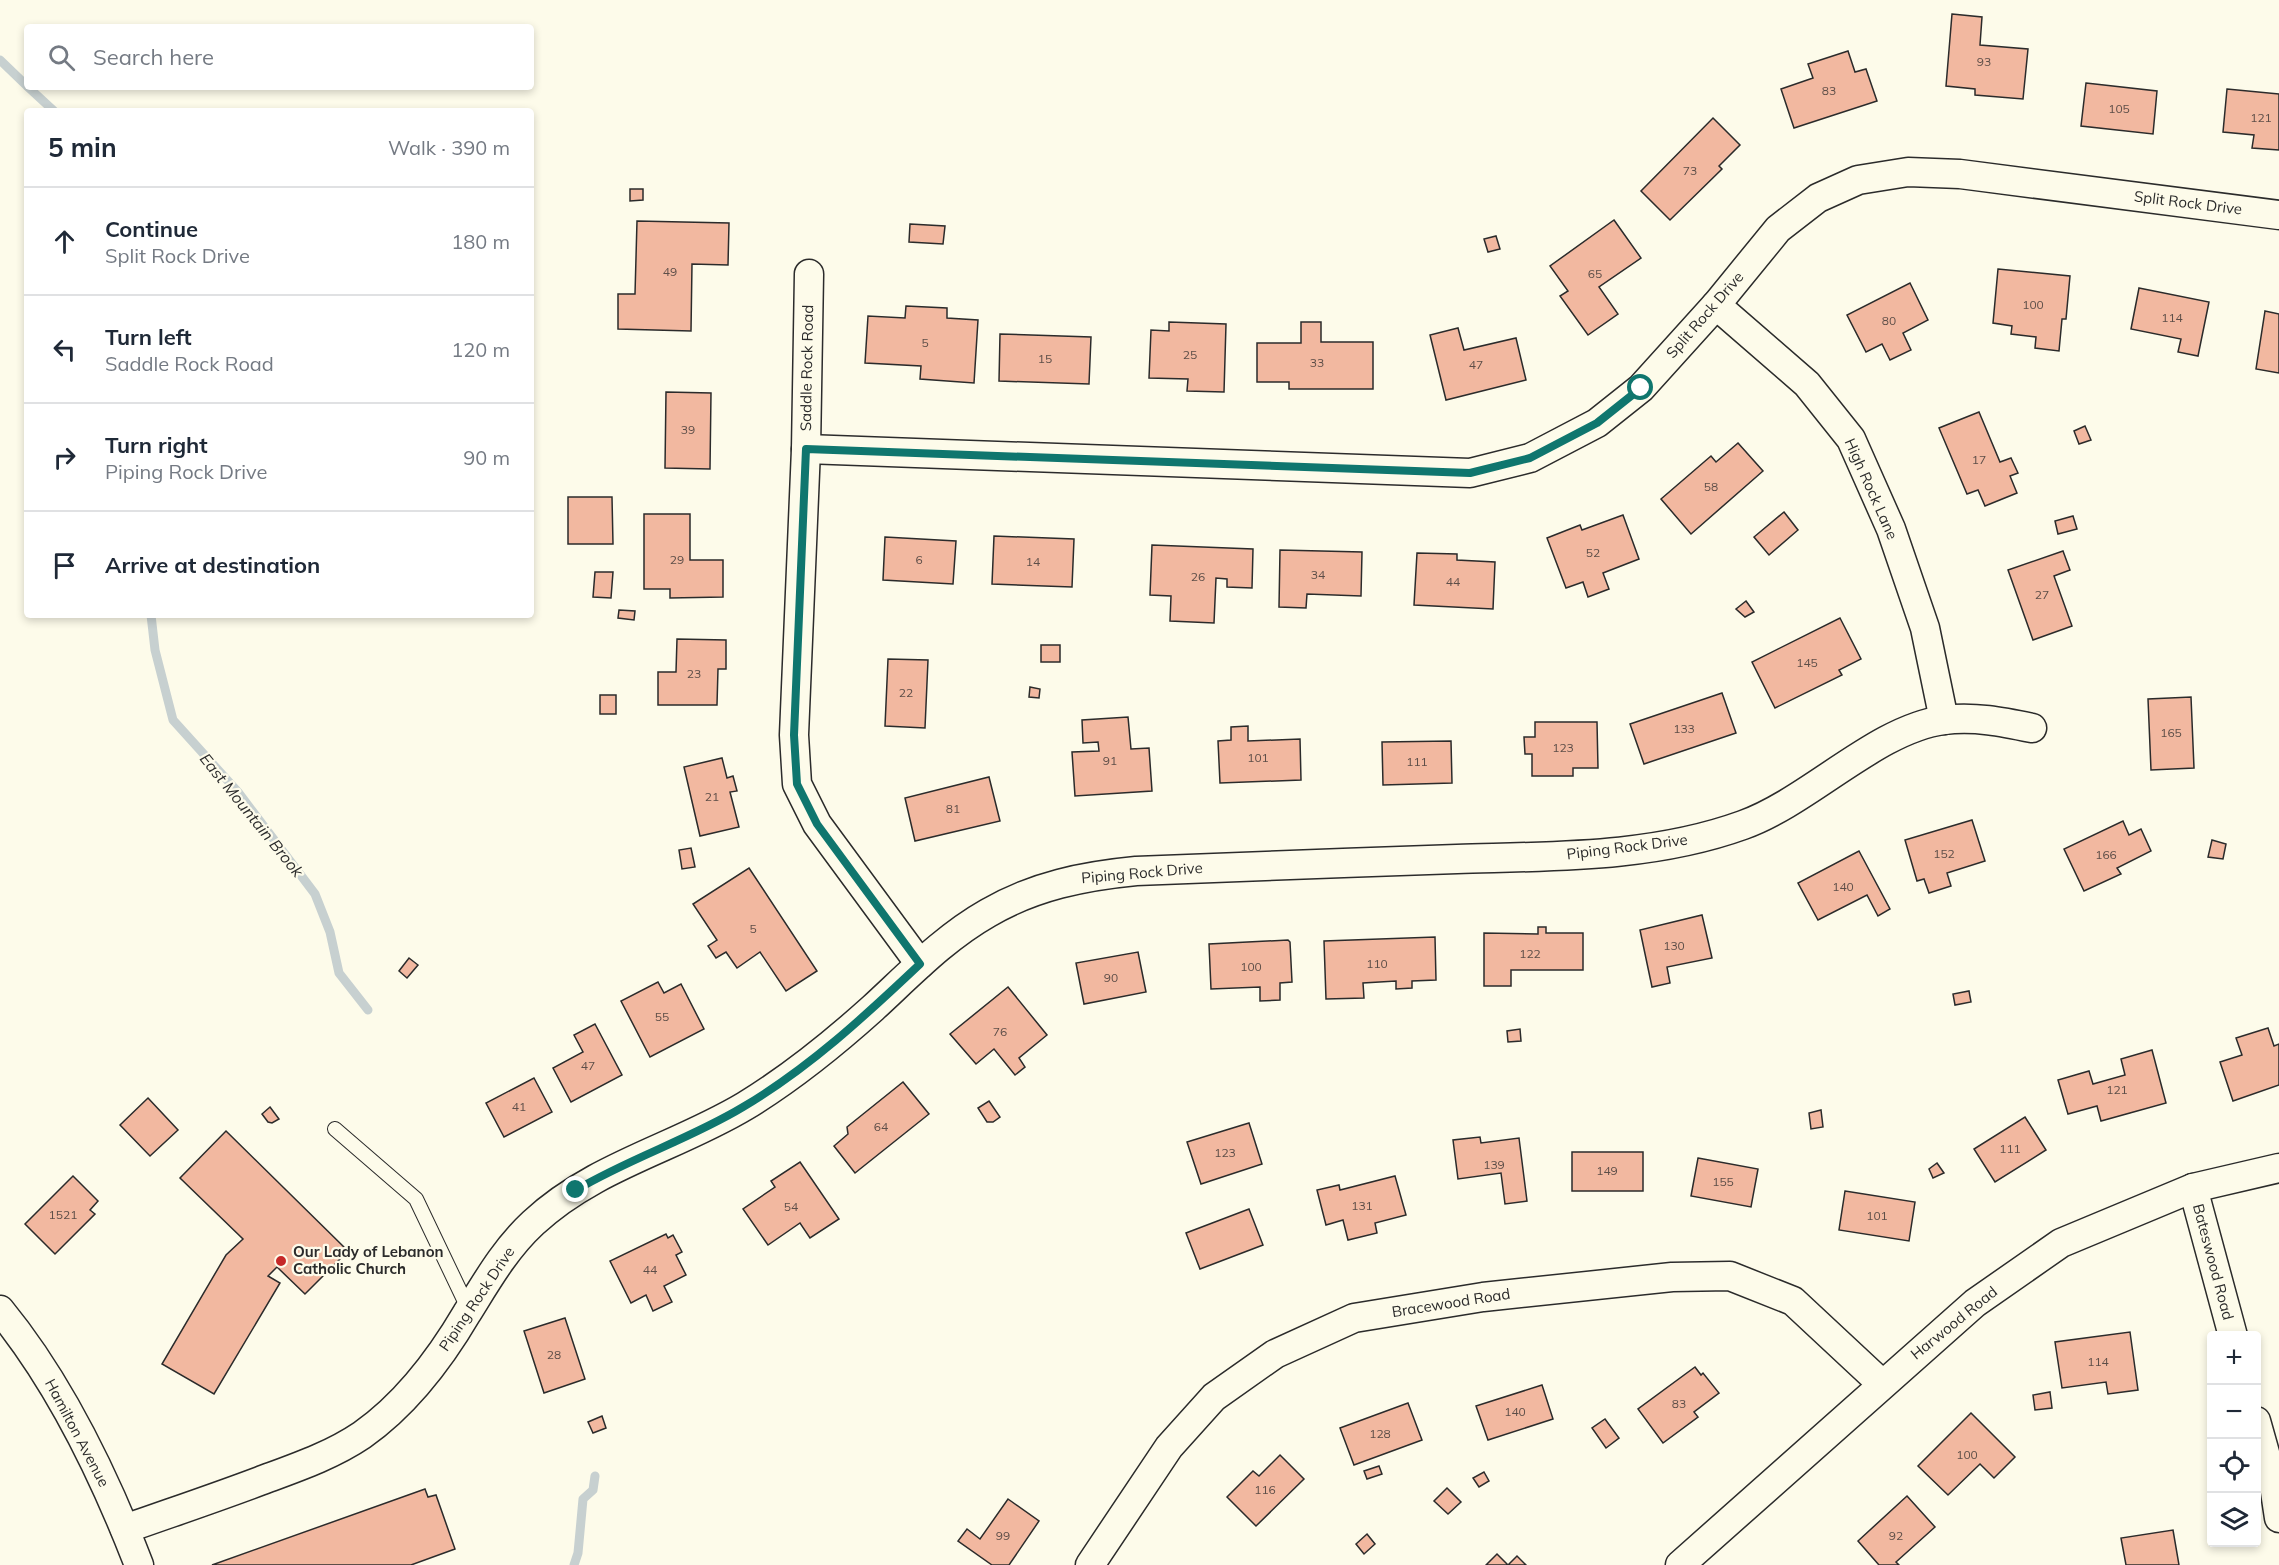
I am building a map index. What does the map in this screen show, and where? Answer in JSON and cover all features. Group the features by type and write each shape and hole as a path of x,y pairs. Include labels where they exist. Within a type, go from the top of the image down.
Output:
{"street":[{"name":"Split Rock Drive","path":"806,449 1470,473 1530,458 1597,423 1641,388 1716,305 1778,229 1818,198 1858,180 1908,172 1960,174 2279,215"},
{"name":"Saddle Rock Road","path":"809,274 806,449 794,735 797,784 817,824 920,964"},
{"name":"High Rock Lane","path":"1716,305 1807,384 1851,439 1891,529 1925,628 1944,720"},
{"name":"Piping Rock Drive","path":"125,1529 297,1467 347,1444 377,1423 411,1390 441,1352 488,1278 512,1246 549,1210 576,1190 605,1173 715,1122 770,1091 837,1039 965,927 1002,905 1048,886 1094,876 1136,871 1567,856 1659,847 1720,833 1767,815 1799,798 1880,745 1905,732 1944,720 1987,720 2032,728"},
{"name":"Harwood Road","path":"1680,1565 1975,1303 2061,1243 2193,1188 2279,1168"},
{"name":"Bateswood Road","path":"2193,1188 2232,1331"},
{"name":"Bracewood Road","path":"1090,1565 1169,1447 1214,1397 1275,1354 1354,1318 1483,1297 1672,1277 1730,1276 1793,1301 1882,1384"},
{"name":"Hamilton Avenue","path":"0,1310 61,1397 125,1529 139,1565"},
{"path":"2261,1439 2274,1485 2279,1518"}],"lane":[{"path":"335,1129 416,1199 469,1310"}],"building":[{"path":"1952,14 1982,17 1980,45 2028,49 2023,99 1975,95 1975,89 1946,86"},
{"path":"1848,51 1855,72 1866,69 1877,101 1794,128 1781,89 1813,78 1808,64"},
{"path":"2086,83 2157,91 2153,134 2081,126"},
{"path":"2227,89 2279,94 2279,150 2252,148 2254,135 2223,132"},
{"path":"1713,118 1740,145 1719,166 1722,169 1670,220 1641,191"},
{"path":"630,189 643,189 643,200 630,201"},
{"path":"1614,220 1641,258 1599,287 1618,314 1588,335 1560,296 1568,291 1550,266"},
{"path":"637,221 729,223 728,265 692,264 691,331 618,329 618,294 635,294"},
{"path":"910,224 945,226 943,244 909,242"},
{"path":"1496,236 1500,249 1488,252 1484,239"},
{"path":"1998,269 2070,276 2066,319 2062,319 2059,351 2035,348 2036,337 2011,334 2012,326 1993,323"},
{"path":"1910,283 1928,320 1903,333 1911,350 1890,360 1882,344 1866,352 1847,315"},
{"path":"2139,288 2209,302 2198,356 2178,352 2181,339 2131,329"},
{"path":"906,306 947,308 947,318 978,320 974,383 920,379 921,366 865,363 868,316 905,318"},
{"path":"2265,311 2279,314 2279,373 2256,369"},
{"path":"1169,322 1226,324 1224,392 1187,391 1188,379 1149,378 1151,330 1169,331"},
{"path":"1301,322 1321,322 1321,342 1373,342 1373,389 1289,389 1289,382 1257,382 1257,343 1301,343"},
{"path":"1458,328 1464,350 1516,338 1526,380 1446,400 1430,335"},
{"path":"1000,334 1091,337 1089,384 999,381"},
{"path":"666,392 711,393 710,469 665,468"},
{"path":"1979,412 2000,462 2011,458 2018,473 2010,476 2017,493 1985,506 1978,490 1967,494 1939,428"},
{"path":"2085,426 2091,440 2079,444 2074,431"},
{"path":"1738,443 1763,471 1691,534 1661,499 1711,456 1716,462"},
{"path":"568,497 612,497 613,544 568,544"},
{"path":"1784,512 1798,530 1769,555 1754,537"},
{"path":"644,514 690,514 690,560 723,560 723,597 670,598 670,589 644,589"},
{"path":"1623,515 1639,559 1603,573 1609,589 1588,597 1583,582 1566,588 1547,538 1580,525 1582,530"},
{"path":"2073,516 2077,529 2058,534 2055,521"},
{"path":"994,536 1074,539 1072,587 992,584"},
{"path":"885,537 956,541 953,584 883,580"},
{"path":"1152,545 1253,549 1252,588 1227,587 1227,579 1216,578 1214,623 1170,621 1171,596 1150,595"},
{"path":"1280,550 1362,552 1361,596 1307,594 1306,608 1279,607"},
{"path":"2063,551 2070,570 2054,576 2072,626 2033,640 2008,570"},
{"path":"1417,553 1457,554 1457,560 1495,562 1493,609 1414,605"},
{"path":"595,572 613,572 611,598 593,597"},
{"path":"1746,601 1754,612 1745,617 1736,609"},
{"path":"619,610 635,611 634,620 618,618"},
{"path":"1840,618 1861,659 1839,670 1842,675 1775,708 1752,662"},
{"path":"677,639 726,640 726,669 718,669 717,705 658,705 658,672 676,672"},
{"path":"1041,645 1060,645 1060,662 1041,662"},
{"path":"888,659 928,660 925,728 885,726"},
{"path":"1030,687 1040,689 1039,698 1029,697"},
{"path":"1722,693 1736,733 1644,764 1630,724"},
{"path":"600,695 616,695 616,714 600,714"},
{"path":"2191,697 2194,768 2151,770 2148,699"},
{"path":"1128,717 1131,749 1149,748 1152,791 1075,796 1072,752 1099,751 1098,742 1083,743 1082,720"},
{"path":"1535,722 1597,722 1598,768 1573,768 1573,776 1532,776 1532,754 1525,754 1524,737 1535,737"},
{"path":"1248,726 1248,741 1300,739 1301,780 1220,783 1218,741 1231,740 1231,727"},
{"path":"1451,741 1452,783 1383,785 1382,742"},
{"path":"722,758 727,778 733,776 737,791 730,792 739,827 700,836 684,767"},
{"path":"989,777 1000,821 915,841 905,798"},
{"path":"1972,820 1985,861 1947,873 1951,886 1929,893 1924,879 1917,881 1905,840"},
{"path":"2123,821 2129,835 2141,829 2151,851 2117,868 2121,874 2084,891 2064,849"},
{"path":"2212,840 2226,844 2223,859 2208,857"},
{"path":"691,848 695,867 682,869 679,850"},
{"path":"1859,851 1890,909 1878,916 1867,895 1818,920 1798,883"},
{"path":"749,868 817,971 786,991 760,952 737,968 726,952 716,958 708,946 717,940 693,904"},
{"path":"1702,915 1712,958 1667,967 1670,983 1652,987 1640,930"},
{"path":"1538,927 1546,927 1546,933 1583,933 1583,970 1511,970 1511,986 1484,986 1484,933 1538,934"},
{"path":"1435,937 1436,980 1412,981 1412,988 1396,989 1396,981 1363,983 1364,998 1326,999 1324,941"},
{"path":"1288,940 1290,942 1292,982 1280,983 1280,1000 1260,1001 1260,987 1211,989 1209,944"},
{"path":"1138,952 1146,992 1084,1004 1076,963"},
{"path":"409,958 418,965 407,978 399,971"},
{"path":"658,982 664,993 681,984 704,1029 650,1057 621,1001"},
{"path":"1008,987 1047,1035 1019,1058 1025,1067 1015,1075 994,1049 976,1064 950,1034"},
{"path":"1969,991 1971,1002 1955,1005 1953,994"},
{"path":"595,1024 622,1075 571,1102 553,1068 583,1052 574,1035"},
{"path":"2268,1028 2274,1046 2279,1044 2279,1085 2233,1101 2220,1062 2242,1055 2236,1038"},
{"path":"1520,1029 1521,1041 1508,1042 1507,1031"},
{"path":"2152,1050 2166,1103 2101,1121 2097,1106 2068,1114 2058,1080 2089,1071 2093,1084 2125,1075 2121,1059"},
{"path":"534,1078 552,1112 504,1137 486,1103"},
{"path":"903,1082 929,1114 855,1173 834,1146 848,1134 847,1127"},
{"path":"148,1098 178,1130 150,1156 120,1125"},
{"path":"989,1101 1000,1117 993,1122 987,1122 978,1108"},
{"path":"270,1107 279,1119 272,1123 268,1122 262,1114"},
{"path":"1821,1110 1823,1127 1811,1129 1809,1113"},
{"path":"2025,1117 2046,1150 1995,1182 1974,1149"},
{"path":"1249,1123 1262,1164 1201,1184 1187,1142"},
{"name":"Our Lady of Lebanon Catholic Church","path":"226,1131 348,1251 305,1294 277,1267 268,1276 280,1283 214,1394 162,1364 226,1255 243,1239 180,1178"},
{"path":"1480,1137 1481,1143 1519,1138 1527,1201 1505,1204 1501,1173 1458,1179 1453,1140"},
{"path":"1572,1152 1643,1152 1643,1191 1572,1191"},
{"path":"1698,1158 1758,1169 1751,1207 1691,1196"},
{"path":"800,1162 839,1219 810,1238 800,1223 768,1245 743,1209 775,1187 771,1181"},
{"path":"1937,1163 1944,1173 1933,1178 1929,1169"},
{"path":"73,1176 98,1201 90,1210 95,1214 55,1254 25,1224"},
{"path":"1395,1176 1406,1215 1375,1223 1377,1233 1348,1240 1343,1220 1326,1225 1317,1190 1339,1185 1340,1190"},
{"path":"1845,1191 1915,1202 1909,1241 1839,1230"},
{"path":"1249,1209 1263,1245 1200,1269 1186,1233"},
{"path":"666,1234 668,1238 673,1235 682,1252 676,1255 686,1275 664,1286 672,1302 653,1311 646,1295 631,1303 610,1261"},
{"path":"565,1318 585,1379 544,1393 524,1331"},
{"path":"2130,1332 2138,1390 2108,1394 2106,1382 2062,1388 2055,1342"},
{"path":"1695,1367 1701,1375 1703,1373 1719,1393 1694,1412 1698,1417 1663,1443 1638,1409"},
{"path":"1542,1385 1553,1419 1488,1440 1476,1406"},
{"path":"2050,1392 2052,1408 2035,1410 2033,1395"},
{"path":"1408,1403 1422,1440 1354,1465 1340,1428"},
{"path":"1971,1413 2015,1457 1994,1478 1980,1464 1948,1495 1918,1466"},
{"path":"602,1416 606,1428 593,1433 588,1422"},
{"path":"1605,1419 1619,1438 1606,1448 1592,1428"},
{"path":"1280,1455 1304,1479 1256,1526 1227,1497 1253,1471 1259,1476"},
{"path":"1379,1466 1382,1474 1367,1479 1364,1471"},
{"path":"1484,1472 1489,1481 1479,1487 1473,1478"},
{"path":"1447,1488 1461,1502 1448,1514 1434,1501"},
{"path":"425,1489 428,1497 436,1495 455,1549 411,1565 212,1565"},
{"path":"1907,1496 1935,1527 1896,1562 1899,1565 1879,1565 1858,1541"},
{"path":"1008,1499 1039,1521 1009,1565 992,1565 958,1541 967,1529 980,1539"},
{"path":"2173,1530 2179,1565 2126,1565 2121,1538"},
{"path":"1367,1534 1375,1544 1364,1554 1356,1544"},
{"path":"1497,1554 1508,1565 1486,1565"},
{"path":"1517,1556 1526,1565 1508,1565"}],"waterway":[{"name":"East Mountain Brook","path":"0,60 24,83"},
{"name":"East Mountain Brook","path":"31,90 51,108"},
{"name":"East Mountain Brook","path":"151,618 155,650 173,720 238,792 315,894 330,932 339,973 368,1010"},
{"path":"574,1565 578,1553 583,1499 593,1490 595,1476"}],"place":[{"name":"Our Lady of Lebanon Catholic Church","path":"281,1261"}],"route":[{"path":"576,1190 641,1155 715,1122 770,1091 837,1039 920,964 817,824 797,784 794,735 806,449 1470,473 1530,458 1597,423 1641,388"}]}
